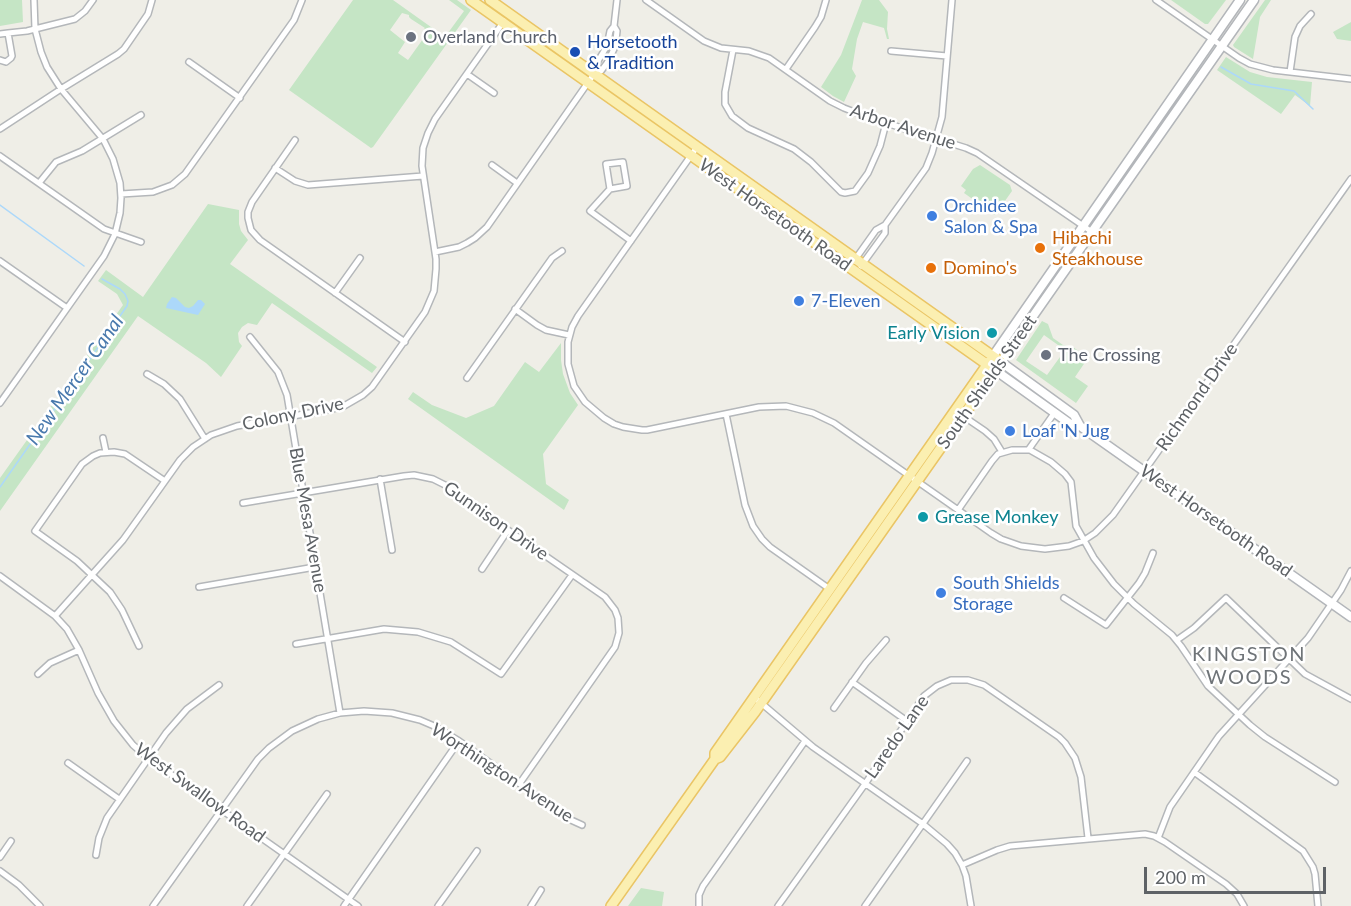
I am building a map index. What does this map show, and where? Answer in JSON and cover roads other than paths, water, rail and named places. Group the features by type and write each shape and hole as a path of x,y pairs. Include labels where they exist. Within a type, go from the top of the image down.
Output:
{"main road":[{"name":"West Horsetooth Road","path":"471,0 506,18 594,74 694,151 856,266 1069,423 1080,426 1351,617"},
{"name":"West Horsetooth Road","path":"490,0 506,18 588,83 694,151"},
{"name":"South Shields Street","path":"913,478 963,416 991,367 993,356 1240,0"},
{"name":"South Shields Street","path":"611,906 715,759 720,757 991,367 1001,362 1254,0"},
{"name":"West Horsetooth Road","path":"856,266 993,356 1074,415 1080,426"}],"street":[{"path":"0,403 104,256 115,234 120,213 120,194 113,159 103,139 62,89 44,60 35,29 34,0"},
{"path":"0,34 35,29 75,19 93,0"},
{"path":"0,129 124,49 148,14 152,0"},
{"path":"120,194 153,192 179,180 190,168 294,20 302,0"},
{"path":"435,252 459,247 475,238 487,226 594,74 601,71 614,49 617,32 614,26 617,0"},
{"name":"Arbor Avenue","path":"646,0 704,41 721,48 749,51 769,58 844,108 977,153 1092,232"},
{"path":"786,69 821,17 826,0"},
{"path":"856,266 876,230 885,225 926,168 937,139 942,117 952,0"},
{"path":"1156,0 1239,58 1257,67 1351,80"},
{"path":"1290,72 1295,36 1300,26 1311,14"},
{"name":"Colony Drive","path":"56,616 123,540 188,452 205,439 237,426 332,409 353,402 372,387 425,312 434,291 435,252 422,158 428,133 435,119 506,18"},
{"path":"0,60 9,61 12,56 8,33"},
{"path":"733,50 724,93 732,116 748,128 794,149 811,162 841,192 855,191 868,173 880,146 886,123"},
{"path":"891,51 947,56"},
{"path":"189,62 240,98"},
{"path":"467,74 494,93"},
{"path":"39,183 56,162 82,151 141,115"},
{"path":"295,140 250,206 248,218 251,230 260,240 405,342"},
{"path":"515,309 546,330 569,335 578,316 694,151"},
{"path":"0,156 104,229 141,242"},
{"path":"610,189 606,164 623,162 627,186 610,189 590,211 631,241"},
{"path":"492,165 517,183"},
{"path":"275,168 295,181 308,185 423,176"},
{"name":"Richmond Drive","path":"569,335 568,364 574,386 591,409 614,424 647,430 772,406 786,406 813,413 834,423 1001,539 1033,548 1057,548 1083,541 1095,533 1113,515 1351,179"},
{"path":"856,266 885,233 885,225"},
{"path":"467,378 552,258 562,251"},
{"path":"335,293 360,258"},
{"path":"1,264 67,308"},
{"name":"Blue Mesa Avenue","path":"250,337 278,372 287,395 340,713"},
{"path":"147,374 164,384 180,399 205,439"},
{"path":"1029,449 1055,412"},
{"path":"726,414 745,505 753,526 770,547 833,592"},
{"path":"963,416 985,430 994,439 1002,453"},
{"path":"103,438 106,452"},
{"path":"958,510 998,454 1029,449 1051,462 1071,482 1076,526 1083,541 1107,575 1127,597 1177,640 1208,686 1238,714 1265,737 1335,782"},
{"path":"139,646 110,592 76,561 35,531 82,464 93,456 106,452 120,453 131,457 165,481"},
{"name":"Gunnison Drive","path":"243,503 380,479 414,475 432,479 450,487 604,597 615,610 618,622"},
{"path":"380,479 392,550"},
{"path":"482,569 508,530"},
{"path":"1064,598 1106,625 1145,573 1153,553"},
{"path":"200,587 315,567"},
{"path":"1158,838 1170,807 1219,736 1308,638 1341,590 1351,571"},
{"path":"296,644 384,629 418,632 451,642 501,674 572,575"},
{"name":"West Swallow Road","path":"1,578 56,616 67,629 98,693 114,721 133,745 148,758 358,906"},
{"path":"1177,640 1194,628 1226,598 1305,674 1351,699"},
{"path":"519,783 612,652 618,639 618,622 626,622"},
{"path":"834,708 866,663 886,640"},
{"path":"38,674 50,663 79,650"},
{"name":"Laredo Lane","path":"778,906 924,696 945,682 960,679 988,687 1059,737 1071,750 1079,766 1088,838"},
{"path":"852,682 907,721"},
{"path":"96,855 103,827 119,799 148,758 176,721 197,701 219,685"},
{"path":"758,700 805,741 923,824 947,844 962,865 971,906"},
{"name":"Worthington Avenue","path":"153,906 250,769 269,748 306,724 340,713 380,711 400,714 434,726 582,825"},
{"path":"344,906 459,741"},
{"path":"699,906 699,895 703,886 805,741"},
{"path":"865,906 967,761"},
{"path":"68,764 119,799"},
{"path":"1194,772 1304,851 1315,874 1318,906"},
{"path":"247,906 327,794"},
{"path":"962,865 1010,846 1139,834 1158,838 1230,888 1237,894 1244,906"},
{"path":"0,857 11,841"},
{"path":"438,906 477,851"},
{"path":"0,871 19,885 40,906"},
{"path":"531,906 541,890"}],"water":[{"path":"172,297 189,308 198,300 205,304 198,315 166,308"}],"waterway":[{"path":"1221,67 1251,84 1294,91 1313,109"},
{"name":"New Mercer Canal","path":"0,205 84,266"},
{"name":"New Mercer Canal","path":"0,487 127,306 128,301 125,294 102,279"}],"place":[{"name":"Overland Church","path":"411,37"},
{"name":"Horsetooth & Tradition","path":"575,52"},
{"name":"Orchidee Salon & Spa","path":"932,216"},
{"name":"Hibachi Steakhouse","path":"1040,248"},
{"name":"Domino's","path":"931,268"},
{"name":"7-Eleven","path":"799,301"},
{"name":"Early Vision","path":"992,333"},
{"name":"The Crossing","path":"1046,355"},
{"name":"Loaf 'N Jug","path":"1010,431"},
{"name":"Grease Monkey","path":"923,517"},
{"name":"South Shields Storage","path":"941,593"}],"district":[{"name":"KINGSTON WOODS","path":"1249,666"}]}
